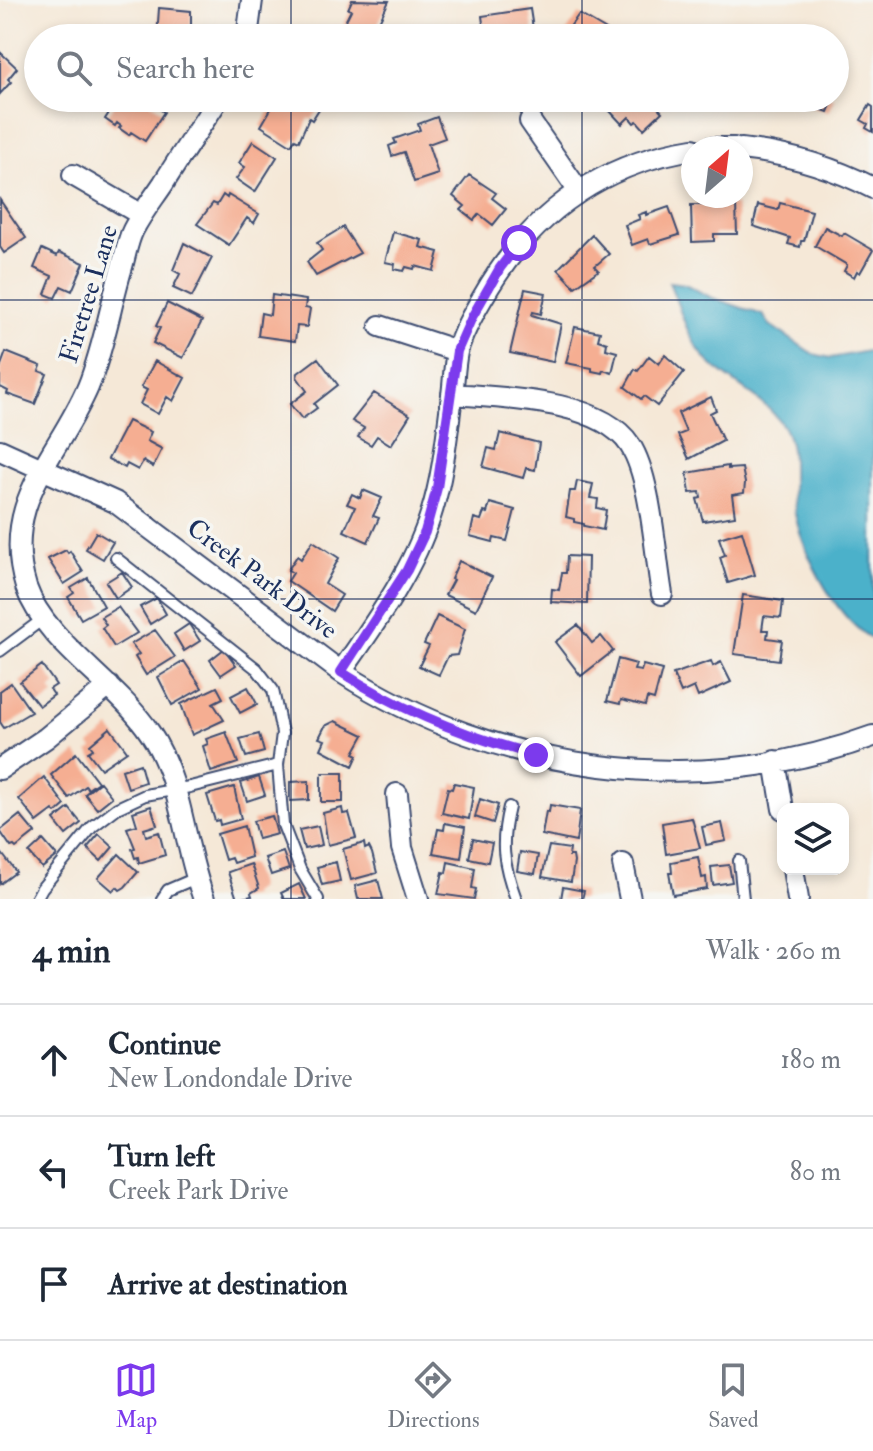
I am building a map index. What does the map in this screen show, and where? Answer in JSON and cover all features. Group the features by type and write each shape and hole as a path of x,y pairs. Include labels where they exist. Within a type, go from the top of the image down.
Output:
{"street":[{"path":"249,24 252,0"},
{"name":"Firetree Lane","path":"204,899 196,878 175,788 162,752 149,731 109,686 43,619 27,591 19,549 21,522 29,490 68,427 88,385 129,242 142,215 210,112"},
{"path":"530,121 578,190"},
{"path":"753,150 832,167 873,188"},
{"path":"341,672 407,570 425,532 437,488 457,351 500,268 536,225 578,190 639,162 681,152"},
{"path":"73,175 142,215"},
{"path":"380,326 457,351"},
{"path":"452,394 586,413 603,420 624,437 631,447 644,484 662,594"},
{"name":"Creek Park Drive","path":"0,450 115,502 341,672 395,704 488,743 597,767 707,770 834,749 873,736"},
{"path":"0,769 46,738 109,686"},
{"path":"775,761 782,803"},
{"path":"397,794 402,848 418,899"},
{"path":"623,864 630,899"},
{"path":"794,875 798,899"}],"lane":[{"path":"116,558 257,669 273,690 282,733 278,765 283,825 300,869 318,899"},
{"path":"0,651 43,619"},
{"path":"36,899 92,827 131,801 278,765"},
{"path":"509,807 502,835 502,853 516,899"},
{"path":"739,861 743,899"},
{"path":"162,899 168,890 196,878"}],"water":[{"path":"669,282 685,284 710,297 763,315 770,325 813,354 831,358 873,350 873,637 856,627 843,613 810,559 793,503 792,454 783,426 768,408 701,353"}],"building":[{"path":"352,0 389,1 378,24 344,24 351,10 348,9"},
{"path":"159,8 191,11 191,24 158,24"},
{"path":"530,9 532,24 483,24 482,16"},
{"path":"579,14 596,24 572,24"},
{"path":"0,52 17,68 8,79 11,82 0,94"},
{"path":"870,105 873,107 873,132 861,120"},
{"path":"110,112 164,112 145,141 131,132 129,135 117,123 115,126 105,119"},
{"path":"269,112 317,112 312,120 309,118 299,141 295,139 291,145 261,126"},
{"path":"611,112 662,112 644,129 629,117 622,124"},
{"path":"437,117 445,138 428,144 438,174 414,182 404,152 392,156 389,146 396,143 394,139 420,130 418,124"},
{"path":"253,141 277,157 255,192 236,179 245,167 239,163"},
{"path":"469,175 496,193 492,198 506,209 493,225 479,214 474,220 461,210 465,206 453,196"},
{"path":"223,195 259,214 254,223 247,218 229,245 197,224"},
{"path":"0,200 26,238 4,253 0,247"},
{"path":"780,203 812,211 800,247 788,244 790,238 753,226 758,205 778,210"},
{"path":"669,207 679,235 650,244 648,239 632,245 625,225 640,219 638,215"},
{"path":"691,208 736,208 737,234 714,234 714,241 692,242"},
{"path":"343,227 360,253 316,276 307,262 322,250 317,243"},
{"path":"825,227 842,236 844,233 873,250 860,273 857,271 854,277 844,271 847,265 815,246"},
{"path":"393,232 422,240 420,247 439,252 434,271 415,266 414,269 406,267 404,271 394,269 395,264 385,262"},
{"path":"592,235 609,254 595,266 599,270 575,287 558,269"},
{"path":"184,243 212,258 192,297 173,288 180,274 173,270"},
{"path":"42,249 57,256 59,252 84,263 72,291 61,286 55,298 45,294 52,276 34,268"},
{"path":"525,289 546,293 541,314 533,312 532,315 561,324 553,362 510,353"},
{"path":"272,295 306,300 305,308 310,309 307,327 297,326 295,341 258,336 261,313 270,315"},
{"path":"167,303 202,321 183,358 153,343 160,328 156,326"},
{"path":"575,327 600,332 598,340 607,343 606,349 617,352 612,373 566,363"},
{"path":"6,352 41,366 39,371 47,374 35,404 7,394 8,391 0,387 0,368"},
{"path":"665,355 684,372 657,406 625,387 635,369 638,371 649,356 659,364"},
{"path":"318,358 338,385 314,404 317,408 302,419 290,404 307,391 297,377 298,373"},
{"path":"155,361 185,378 173,401 167,397 158,414 140,404 147,390 141,387"},
{"path":"374,393 410,415 391,445 377,436 371,445 358,437 364,428 352,421"},
{"path":"711,397 716,410 710,413 723,441 689,459 678,435 686,432 678,413"},
{"path":"128,421 151,432 147,441 162,449 153,467 143,461 138,470 127,464 125,468 108,459"},
{"path":"500,433 539,443 535,470 526,468 523,478 483,467 488,448 496,450"},
{"path":"728,466 728,469 742,468 745,483 744,493 732,495 735,516 703,521 697,499 701,498 700,492 690,493 687,473"},
{"path":"577,481 593,484 590,498 598,499 597,508 606,510 603,530 584,526 566,517 570,491 575,491"},
{"path":"363,490 382,498 373,516 379,518 368,542 344,531 355,507 347,504 352,494 360,498"},
{"path":"490,503 515,510 507,541 494,538 493,542 470,536 474,518 481,520"},
{"path":"742,531 755,575 728,583 720,557 725,555 719,538"},
{"path":"96,532 113,542 103,559 86,549"},
{"path":"313,541 339,558 325,584 342,595 332,611 288,581 293,573 288,570 297,556 301,559"},
{"path":"66,550 68,553 70,551 83,572 64,584 48,559"},
{"path":"567,556 588,557 587,604 551,602 552,589 559,590 562,573 566,573"},
{"path":"459,561 492,577 476,610 445,595"},
{"path":"122,572 132,587 116,598 106,582"},
{"path":"88,578 104,606 81,619 68,597 74,593 71,588"},
{"path":"743,595 783,601 781,618 764,616 762,630 768,630 767,638 782,640 779,660 734,654"},
{"path":"157,598 166,614 150,624 140,607"},
{"path":"118,607 137,633 114,647 102,628 106,625 101,617"},
{"path":"437,616 465,629 457,655 448,656 439,675 419,666 429,646 424,644"},
{"path":"189,624 200,641 184,651 174,634"},
{"path":"578,625 592,643 601,636 613,651 581,676 555,642"},
{"path":"155,630 175,657 146,675 135,657 139,654 131,644"},
{"path":"224,649 236,665 221,675 210,660"},
{"path":"618,659 636,664 634,670 641,671 643,665 662,670 654,700 647,698 645,706 621,700 620,704 607,701"},
{"path":"184,661 202,688 172,705 158,677"},
{"path":"711,661 713,666 721,662 731,682 698,697 694,687 681,693 673,674"},
{"path":"42,665 56,685 50,689 54,695 39,706 20,682"},
{"path":"11,683 31,712 4,728 0,722 0,691"},
{"path":"217,687 223,698 213,703 224,720 192,735 181,704"},
{"path":"248,687 257,704 240,713 231,696"},
{"path":"335,721 364,735 354,753 358,755 353,766 321,749 325,740 319,738 325,726"},
{"path":"110,728 127,751 101,769 88,752 93,749 90,745"},
{"path":"226,732 238,763 211,772 203,746 208,744 206,739"},
{"path":"259,734 264,752 246,757 240,739"},
{"path":"76,753 98,782 69,798 51,775"},
{"path":"140,764 145,782 128,788 122,770"},
{"path":"323,773 343,773 343,802 321,802"},
{"path":"44,777 65,805 37,822 19,799"},
{"path":"259,777 265,795 247,801 241,783"},
{"path":"309,781 309,800 290,801 290,782"},
{"path":"100,782 112,797 97,809 85,794"},
{"path":"454,783 474,787 469,819 442,813 448,788 452,789"},
{"path":"234,787 241,819 220,825 219,820 215,821 207,795"},
{"path":"480,799 498,805 493,823 475,817"},
{"path":"550,805 580,810 576,842 542,835"},
{"path":"151,806 157,825 144,829 146,836 159,832 165,855 139,863 127,828 137,825 133,812"},
{"path":"69,808 81,823 66,835 54,820"},
{"path":"342,808 343,814 349,813 356,838 328,845 323,813"},
{"path":"20,815 35,833 16,848 11,847 0,831"},
{"path":"272,816 277,834 258,839 253,821"},
{"path":"692,818 700,848 666,854 662,823"},
{"path":"445,823 465,827 461,858 433,853 438,829 444,830"},
{"path":"722,823 726,841 706,845 702,827"},
{"path":"244,826 251,857 233,863 231,858 225,860 217,834"},
{"path":"318,826 322,845 304,849 299,830"},
{"path":"99,834 113,847 101,861 87,848"},
{"path":"473,839 492,843 488,862 469,858"},
{"path":"43,840 57,856 42,868 29,853"},
{"path":"364,843 365,849 369,847 372,853 377,873 351,880 343,849"},
{"path":"549,846 570,849 569,856 573,856 574,862 571,882 542,877"},
{"path":"0,851 16,872 0,884"},
{"path":"283,852 289,869 271,875 265,858"},
{"path":"520,852 538,855 535,874 517,871"},
{"path":"119,854 138,872 125,887 120,890 117,887 113,891 98,878"},
{"path":"698,857 707,889 673,895 669,873 672,873 671,862"},
{"path":"336,862 340,881 322,885 317,867"},
{"path":"448,862 475,868 474,899 438,894"},
{"path":"251,864 259,888 251,893 252,896 237,899 228,872"},
{"path":"729,865 732,882 713,885 711,867"},
{"path":"378,880 383,899 358,899 355,886"},
{"path":"299,884 306,899 284,899 281,893"},
{"path":"563,887 584,891 582,899 561,899"}],"route":[{"path":"519,243 500,268 457,351 437,488 425,532 407,570 341,672 367,689 438,724 488,743 536,755"}]}
